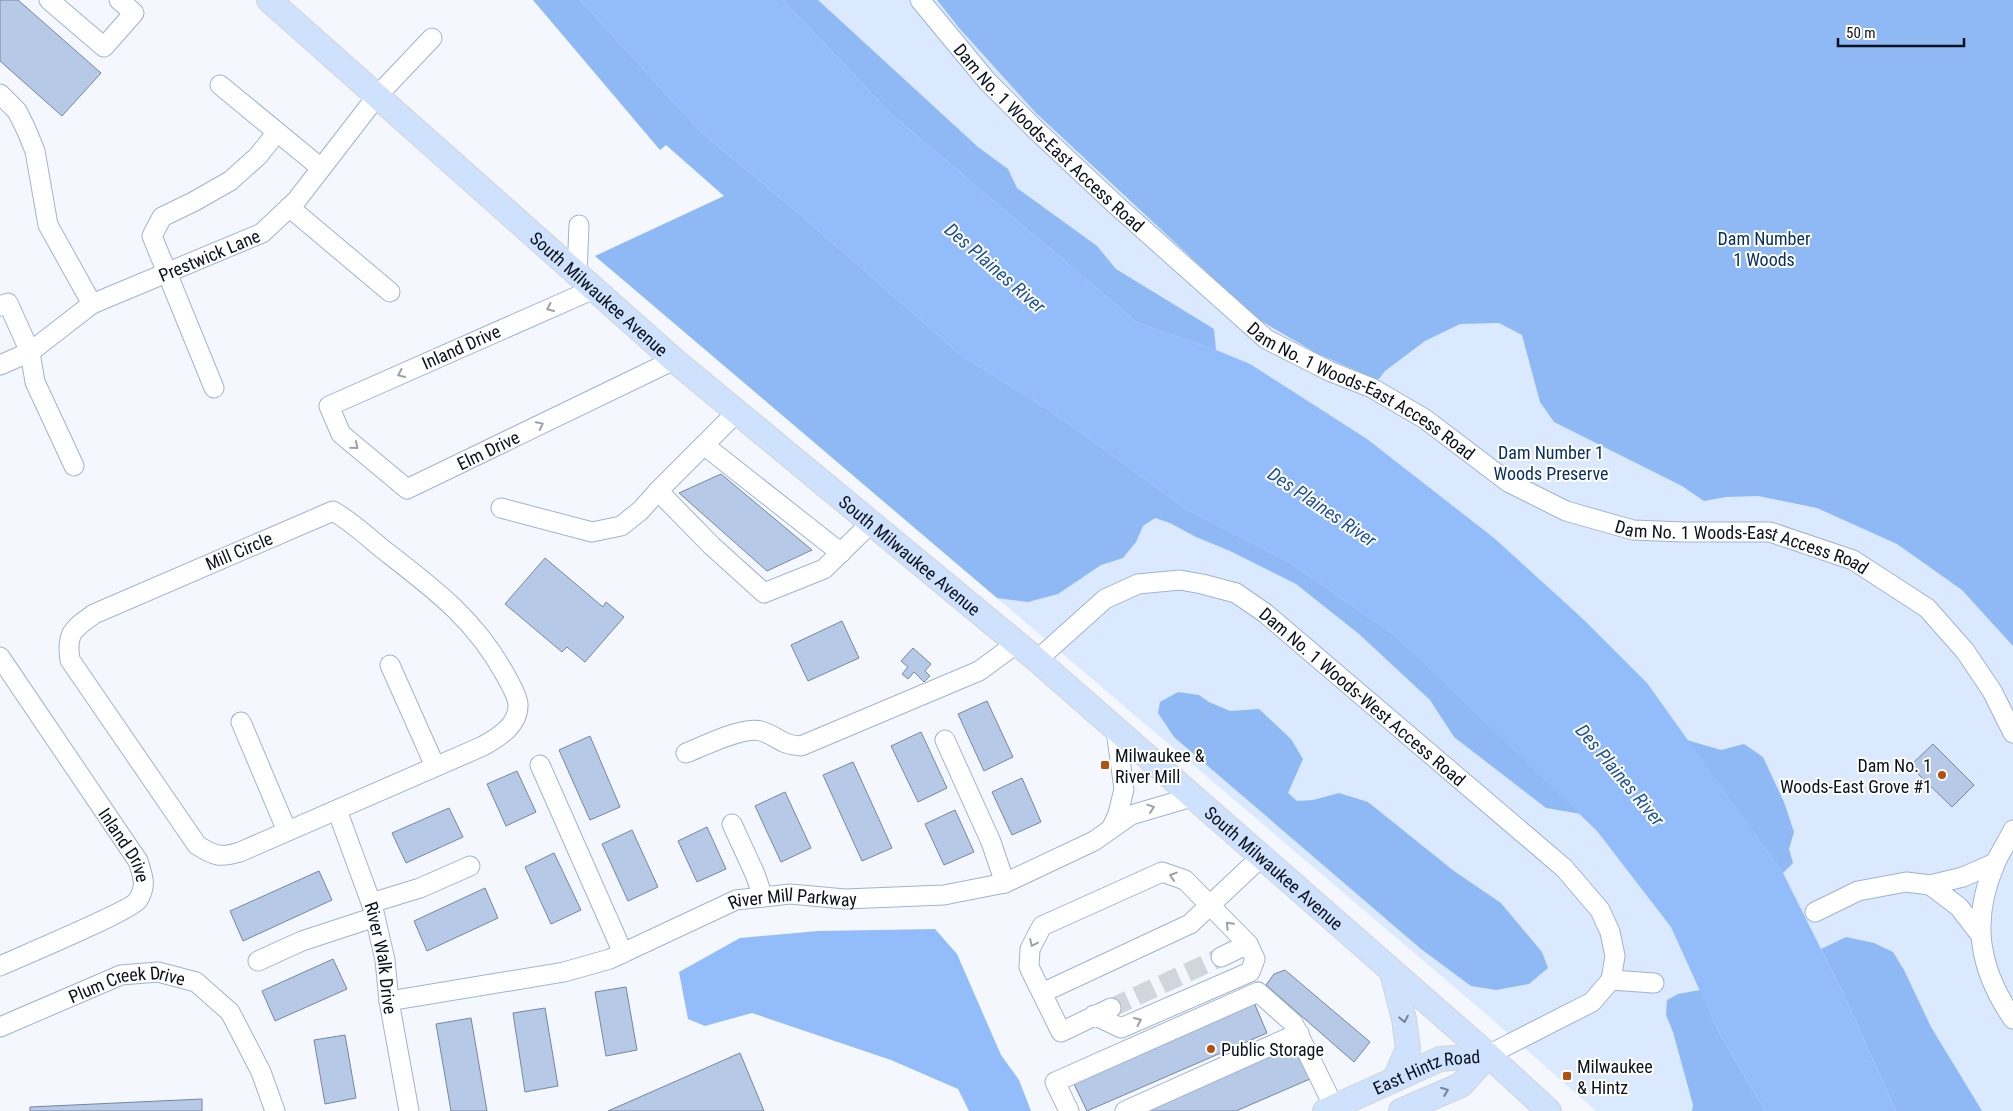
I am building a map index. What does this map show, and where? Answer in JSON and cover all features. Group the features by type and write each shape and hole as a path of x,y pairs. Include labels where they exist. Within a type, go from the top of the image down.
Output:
{"main road":[{"name":"South Milwaukee Avenue","path":"269,0 674,360 1037,660 1488,1055 1549,1111"},
{"path":"1392,972 1404,1019 1408,1049 1395,1079"},
{"name":"East Hintz Road","path":"1330,1109 1440,1059 1488,1055"},
{"name":"East Hintz Road","path":"1401,1111 1461,1085 1488,1055"}],"street":[{"path":"49,0 104,48 134,13 119,0"},
{"name":"Dam No. 1 Woods-East Access Road","path":"920,0 987,81 1036,130 1116,205 1266,338 1329,371 1372,388 1425,419 1508,482 1566,511 1633,530 1770,532 1854,560 1927,608 1965,651 1992,691 2013,733"},
{"name":"Prestwick Lane","path":"0,365 30,352 92,304 262,233 289,208 377,96 432,38"},
{"path":"220,85 321,168"},
{"path":"0,94 17,111 26,129 35,151 48,225 92,304"},
{"path":"214,388 152,236 162,217 230,181 258,156 277,132"},
{"path":"289,208 390,292"},
{"path":"579,225 586,281"},
{"name":"Inland Drive","path":"329,406 586,281"},
{"path":"0,306 8,303 30,352 35,382 74,466"},
{"name":"Elm Drive","path":"329,406 340,434 407,489 674,360"},
{"path":"501,508 592,532 621,526 640,511 737,412"},
{"path":"704,445 841,553"},
{"path":"658,491 712,546 764,592 824,569 871,523"},
{"name":"Mill Circle","path":"333,511 445,598 480,634 512,687 518,704 515,719 509,728 483,746 337,810 228,856 212,855 197,845 70,660 68,645 74,628 94,614 333,511"},
{"name":"Dam No. 1 Woods-West Access Road","path":"1037,660 1105,599 1138,584 1180,580 1236,593 1265,613 1564,868 1600,910 1610,932 1615,956 1611,980"},
{"path":"686,753 744,731 760,730 787,745 801,746 979,671 1016,644"},
{"name":"Inland Drive","path":"0,966 45,947 137,903 145,884 138,861 2,665"},
{"path":"390,665 435,766"},
{"path":"241,722 287,831"},
{"path":"1112,827 1124,789 1116,730"},
{"path":"945,740 991,842 1005,883"},
{"path":"540,765 623,953"},
{"name":"River Mill Parkway","path":"389,1001 564,972 610,960 736,900 790,894 845,899 944,895 1005,883 1094,841 1131,815 1192,797"},
{"name":"River Walk Drive","path":"337,810 373,910 385,960 389,1001 409,1111"},
{"path":"732,824 755,874 763,897"},
{"path":"2013,830 1995,863 1983,898 1979,933 1985,960 2002,1002 2013,1019"},
{"path":"1042,994 1190,924 1261,857"},
{"path":"1816,912 1858,891 1906,882 1930,885 1963,877 1995,863"},
{"path":"258,961 470,866"},
{"path":"1162,872 1185,880 1248,944 1254,959 1250,972 1121,1028 1102,1012 1061,1032 1029,968 1030,949 1042,926 1162,872"},
{"path":"1930,885 1959,907 1979,933"},
{"path":"1221,957 1248,944"},
{"name":"Plum Creek Drive","path":"0,1027 120,975 158,972 196,982 230,1012 261,1072 275,1111"},
{"path":"1488,1055 1592,1002 1611,980 1654,983"},
{"path":"1069,1111 1055,1082 1258,992 1294,1023 1330,1109"},
{"path":"1125,1111 1299,1034"}],"green space":[{"name":"Dam Number 1 Woods Preserve","path":"533,0 2013,0 2013,1111 1596,1111 1486,1014 595,256 724,196 666,145 660,150"},
{"path":"533,0 580,0 699,130 803,217 962,356 1054,413 1186,509 1292,564 1396,636 1581,814 1546,808 1454,737 1430,700 1359,634 1296,584 1170,523 1155,518 1143,526 1136,542 1123,558 1101,565 1058,594 1028,602 997,598 595,256 724,196 666,145 660,150"},
{"path":"783,0 818,0 978,147 1008,169 1017,188 1097,246 1116,269 1214,329 1216,350 1138,323 890,113"},
{"name":"Dam Number 1 Woods","path":"937,0 2013,0 2013,646 1962,590 1897,544 1817,508 1758,496 1726,497 1704,501 1682,486 1554,422 1540,402 1522,335 1499,323 1460,324 1425,341 1385,371 1378,380 1318,354 1256,318 1035,112 960,29"},
{"path":"1178,692 1199,695 1209,702 1230,711 1259,709 1291,739 1303,759 1288,793 1297,801 1313,800 1339,793 1368,802 1454,871 1501,903 1542,952 1548,968 1529,984 1496,990 1471,986 1421,949 1174,737 1158,713 1160,702"},
{"path":"1687,740 1721,750 1744,744 1763,757 1784,802 1794,832 1789,849 1793,863 1783,873"},
{"path":"1846,937 1874,943 1893,952 1904,970 1931,1027 1982,1111 1896,1111 1844,995 1821,949"},
{"path":"1700,990 1718,1031 1765,1111 1692,1111 1693,1105 1673,1032 1666,1015 1667,1000 1678,994"}],"water":[{"name":"Des Plaines River","path":"580,0 783,0 890,113 1138,323 1250,364 1367,439 1494,538 1583,619 1647,683 1783,873 1844,995 1896,1111 1765,1111 1718,1031 1671,927 1597,831 1396,636 1292,564 1186,509 1054,413 962,356 803,217 699,130"},
{"path":"935,929 957,954 1001,1055 1019,1080 1031,1111 969,1111 958,1089 891,1060 752,1013 705,1026 688,1019 679,972 740,938 818,931"}],"building":[{"path":"0,0 18,0 101,73 62,116 0,61"},
{"path":"721,474 812,550 767,571 679,493"},
{"path":"545,558 603,607 606,602 624,617 585,662 567,647 562,652 505,604"},
{"path":"842,621 859,658 808,681 791,645"},
{"path":"913,648 931,664 925,671 930,676 924,682 914,672 908,679 902,674 908,667 901,661"},
{"path":"987,701 1013,757 984,771 958,714"},
{"path":"921,732 947,788 918,802 891,746"},
{"path":"590,736 620,807 590,820 559,750"},
{"name":"Dam No. 1 Woods-East Grove #1","path":"1933,744 1974,785 1952,807 1910,766"},
{"path":"853,762 892,848 862,861 823,775"},
{"path":"517,771 536,812 506,826 487,784"},
{"path":"1022,778 1041,822 1012,835 992,792"},
{"path":"785,792 811,848 781,862 755,806"},
{"path":"449,808 463,837 406,863 392,833"},
{"path":"955,810 974,852 944,865 925,824"},
{"path":"707,827 726,869 697,882 678,841"},
{"path":"632,830 658,887 628,901 602,844"},
{"path":"554,853 581,910 551,924 525,867"},
{"path":"319,871 332,900 243,941 230,911"},
{"path":"485,888 498,918 427,951 414,921"},
{"path":"333,959 347,989 275,1021 262,991"},
{"path":"1285,970 1370,1042 1354,1062 1266,985 1274,974"},
{"path":"626,987 637,1050 606,1056 595,992"},
{"path":"1253,1000 1267,1033 1087,1111 1072,1080"},
{"path":"545,1008 558,1086 525,1092 513,1013"},
{"path":"471,1018 487,1111 451,1111 436,1024"},
{"path":"345,1035 356,1098 325,1104 314,1040"},
{"path":"1295,1044 1310,1079 1236,1111 1144,1111"},
{"path":"740,1053 764,1111 608,1111"},
{"path":"202,1099 202,1111 30,1111 30,1107"}],"tunnel":[{"path":"1111,1008 1221,957"}],"place":[{"name":"Milwaukee & River Mill","path":"1105,765"},
{"name":"Dam No. 1 Woods-East Grove #1","path":"1942,775"},
{"name":"Public Storage","path":"1211,1049"},
{"name":"Milwaukee & Hintz","path":"1567,1076"}]}
